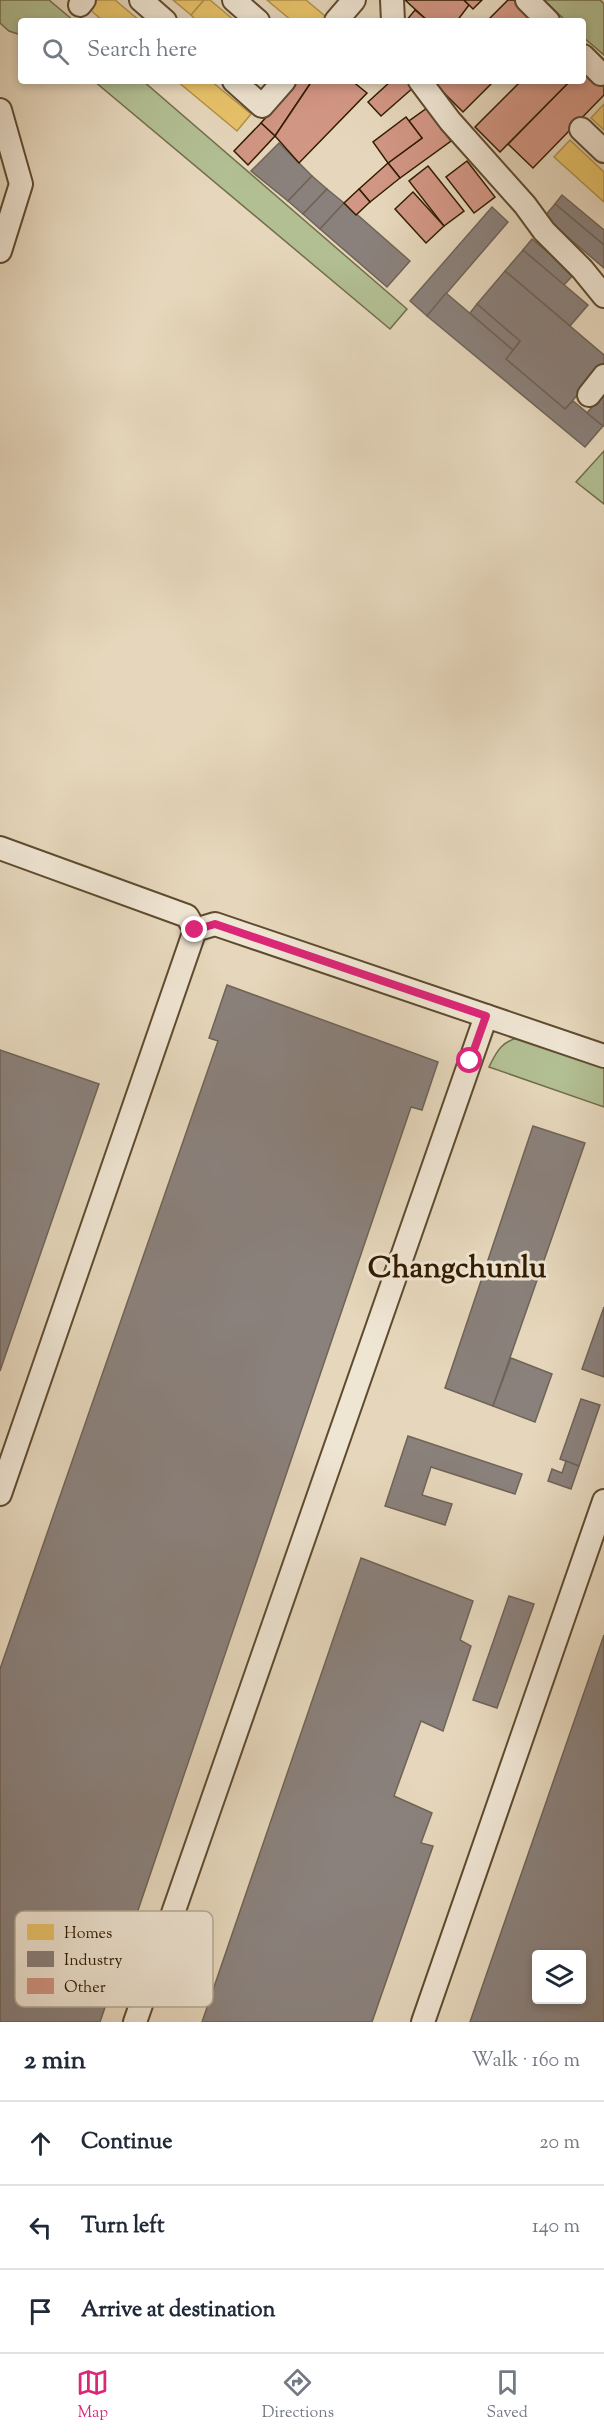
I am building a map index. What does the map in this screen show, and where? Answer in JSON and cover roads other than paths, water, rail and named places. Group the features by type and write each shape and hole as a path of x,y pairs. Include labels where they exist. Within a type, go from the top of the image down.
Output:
{"street":[{"path":"141,0 162,18"},
{"path":"234,0 255,18"},
{"path":"392,0 393,18"},
{"path":"527,0 545,18"},
{"path":"586,59 601,74"},
{"path":"237,84 262,106 281,84"},
{"path":"422,84 450,121 525,205 544,231 582,269 604,296"},
{"path":"0,110 21,184 0,251"},
{"path":"580,129 604,152"},
{"path":"589,394 604,376"},
{"path":"1,851 186,916 195,930"},
{"path":"195,930 215,924 604,1056"},
{"path":"0,1494 195,930"},
{"path":"174,1911 486,1016"},
{"path":"423,2022 604,1501"},
{"path":"135,2022 140,2007"}],"district":[{"name":"Changchunlu","path":"457,1267"}]}
